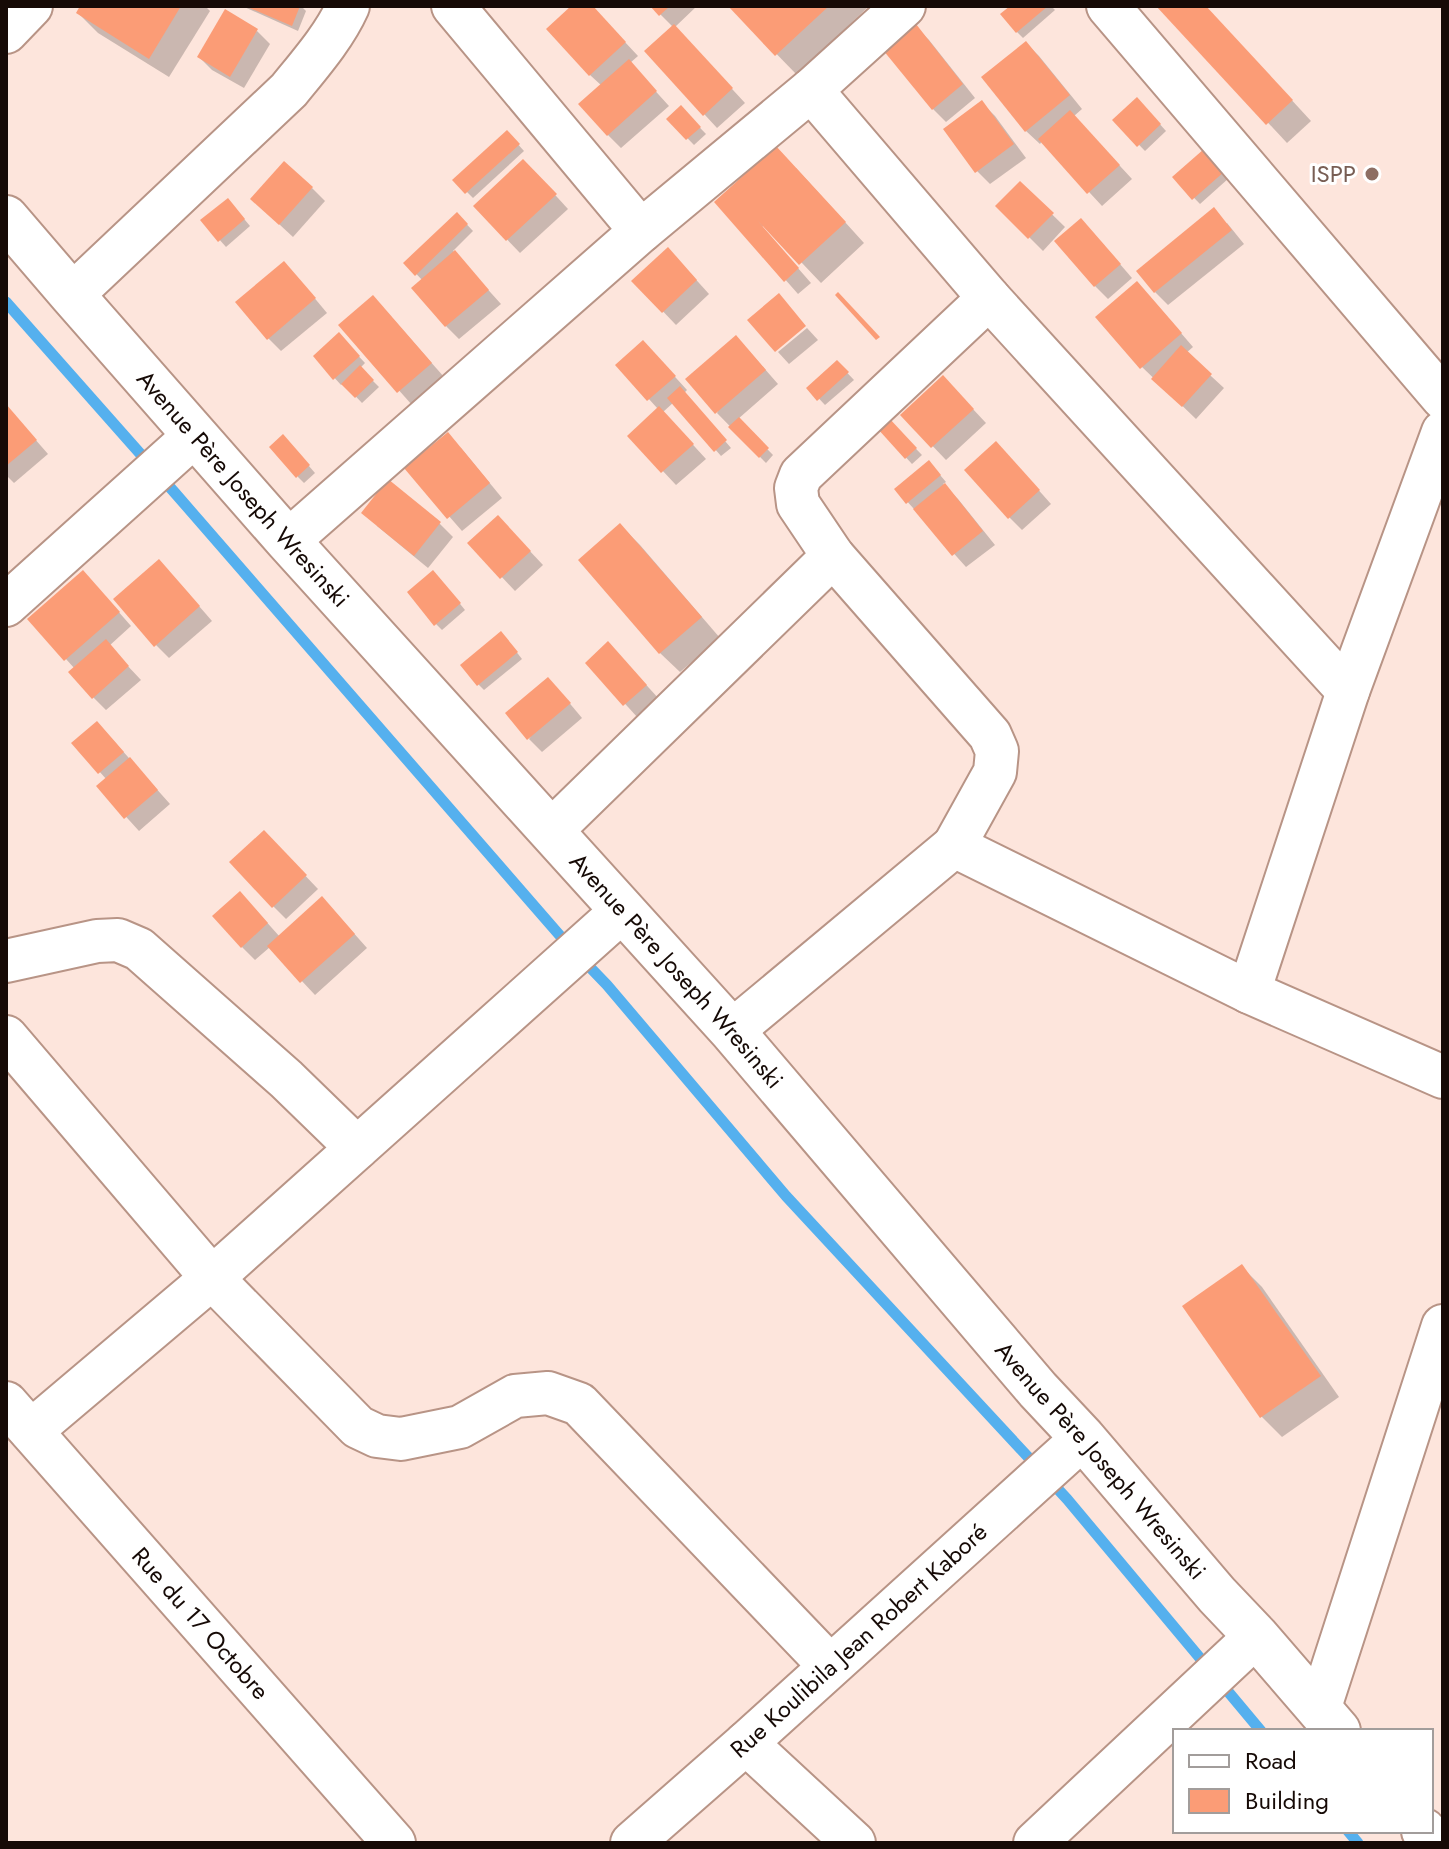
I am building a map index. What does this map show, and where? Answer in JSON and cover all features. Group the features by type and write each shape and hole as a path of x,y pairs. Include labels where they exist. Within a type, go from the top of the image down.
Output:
{"street":[{"path":"6,32 31,6"},
{"path":"72,295 289,90 342,19 348,6"},
{"path":"453,6 641,231"},
{"path":"288,541 641,231 811,90 904,6"},
{"path":"1108,6 1443,398"},
{"path":"811,90 989,298 1348,691"},
{"name":"Avenue Père Joseph Wresinski","path":"6,218 72,295 169,459 288,541 732,1031 1028,1378 1056,1462 1217,1595 1229,1662 1328,1720"},
{"path":"732,1031 954,846 995,772 997,751 990,735 833,556 798,504 796,488 801,475 989,298"},
{"path":"1249,992 1348,691 1443,432"},
{"path":"6,605 169,459"},
{"path":"551,831 833,556"},
{"path":"954,846 1249,992 1443,1077"},
{"path":"18,1417 212,1278 622,911"},
{"path":"6,961 97,941 118,940 139,949 286,1079 357,1148"},
{"path":"6,1037 212,1278 358,1427 377,1436 401,1439 460,1427 515,1396 548,1393 579,1404 829,1665"},
{"path":"1328,1720 1443,1326"},
{"name":"Rue du 17 Octobre","path":"18,1417 394,1843"},
{"name":"Rue Koulibila Jean Robert Kaboré","path":"632,1843 1056,1462"},
{"path":"1035,1843 1229,1662"},
{"path":"746,1743 854,1843"}],"building":[{"path":"80,6 181,6 149,59 76,13"},
{"path":"245,6 300,6 292,26"},
{"path":"571,6 593,6 626,42 589,76 546,29"},
{"path":"650,6 670,6 659,16"},
{"path":"728,6 829,6 775,56"},
{"path":"1010,6 1048,6 1016,33 1000,14"},
{"path":"1156,6 1206,6 1293,100 1266,125"},
{"path":"225,9 258,29 230,77 197,57"},
{"path":"674,24 733,88 703,116 644,51"},
{"path":"916,24 963,84 932,110 883,50"},
{"path":"1026,41 1070,95 1025,132 981,77"},
{"path":"629,59 657,91 607,136 578,104"},
{"path":"1137,97 1161,124 1137,147 1112,120"},
{"path":"982,100 1014,144 975,173 943,129"},
{"path":"681,105 701,127 686,140 666,119"},
{"path":"1070,110 1120,165 1087,194 1038,139"},
{"path":"507,130 520,144 465,194 452,180"},
{"path":"776,146 846,222 799,265 757,220 799,268 784,282 714,202"},
{"path":"1204,149 1225,171 1192,200 1172,177"},
{"path":"523,159 557,194 506,241 473,206"},
{"path":"284,161 313,187 279,225 250,199"},
{"path":"1020,181 1054,213 1028,239 995,206"},
{"path":"228,198 245,219 218,242 200,220"},
{"path":"1214,207 1232,230 1154,293 1136,271"},
{"path":"457,212 468,224 415,276 403,263"},
{"path":"1081,218 1121,264 1094,287 1054,241"},
{"path":"668,247 697,280 662,313 631,281"},
{"path":"455,250 489,290 445,327 411,288"},
{"path":"284,261 316,298 267,340 235,302"},
{"path":"1137,281 1182,333 1140,369 1095,317"},
{"path":"838,292 880,337 876,340 835,295"},
{"path":"779,293 806,326 775,352 747,320"},
{"path":"373,295 432,363 397,393 338,325"},
{"path":"339,332 360,356 333,380 313,356"},
{"path":"736,335 766,370 715,414 685,379"},
{"path":"643,340 676,376 647,401 615,365"},
{"path":"1181,345 1212,374 1182,407 1151,379"},
{"path":"837,360 849,372 817,401 806,388"},
{"path":"360,365 374,380 355,398 341,384"},
{"path":"943,375 974,409 931,448 900,415"},
{"path":"680,386 727,440 714,452 667,398"},
{"path":"6,404 37,440 6,466"},
{"path":"659,406 694,444 661,473 627,436"},
{"path":"739,417 769,448 759,458 728,427"},
{"path":"888,417 917,448 905,459 877,428"},
{"path":"448,432 490,483 447,519 404,468"},
{"path":"283,434 310,465 296,478 269,447"},
{"path":"996,441 1040,490 1008,519 964,470"},
{"path":"929,460 941,475 906,504 894,489"},
{"path":"388,479 441,522 414,556 361,513"},
{"path":"945,483 983,531 952,556 913,509"},
{"path":"498,515 531,551 500,579 467,543"},
{"path":"620,523 702,617 659,654 578,560"},
{"path":"159,559 200,606 154,647 113,599"},
{"path":"83,570 120,612 64,661 27,619"},
{"path":"433,570 461,603 434,626 407,592"},
{"path":"501,631 518,652 477,686 460,665"},
{"path":"106,639 129,666 92,699 68,672"},
{"path":"608,641 647,685 623,706 585,663"},
{"path":"548,677 571,703 527,740 505,713"},
{"path":"97,721 124,752 98,774 71,743"},
{"path":"130,757 158,790 124,819 96,786"},
{"path":"264,830 307,875 272,908 229,862"},
{"path":"240,891 268,923 241,948 212,916"},
{"path":"322,896 355,934 300,983 267,946"},
{"path":"1242,1264 1321,1376 1260,1418 1182,1306"}],"waterway":[{"path":"6,302 569,946"},
{"path":"581,958 786,1196 1067,1499 1259,1729"},
{"path":"1350,1833 1358,1843"}],"place":[{"name":"ISPP","path":"1372,174"}]}
